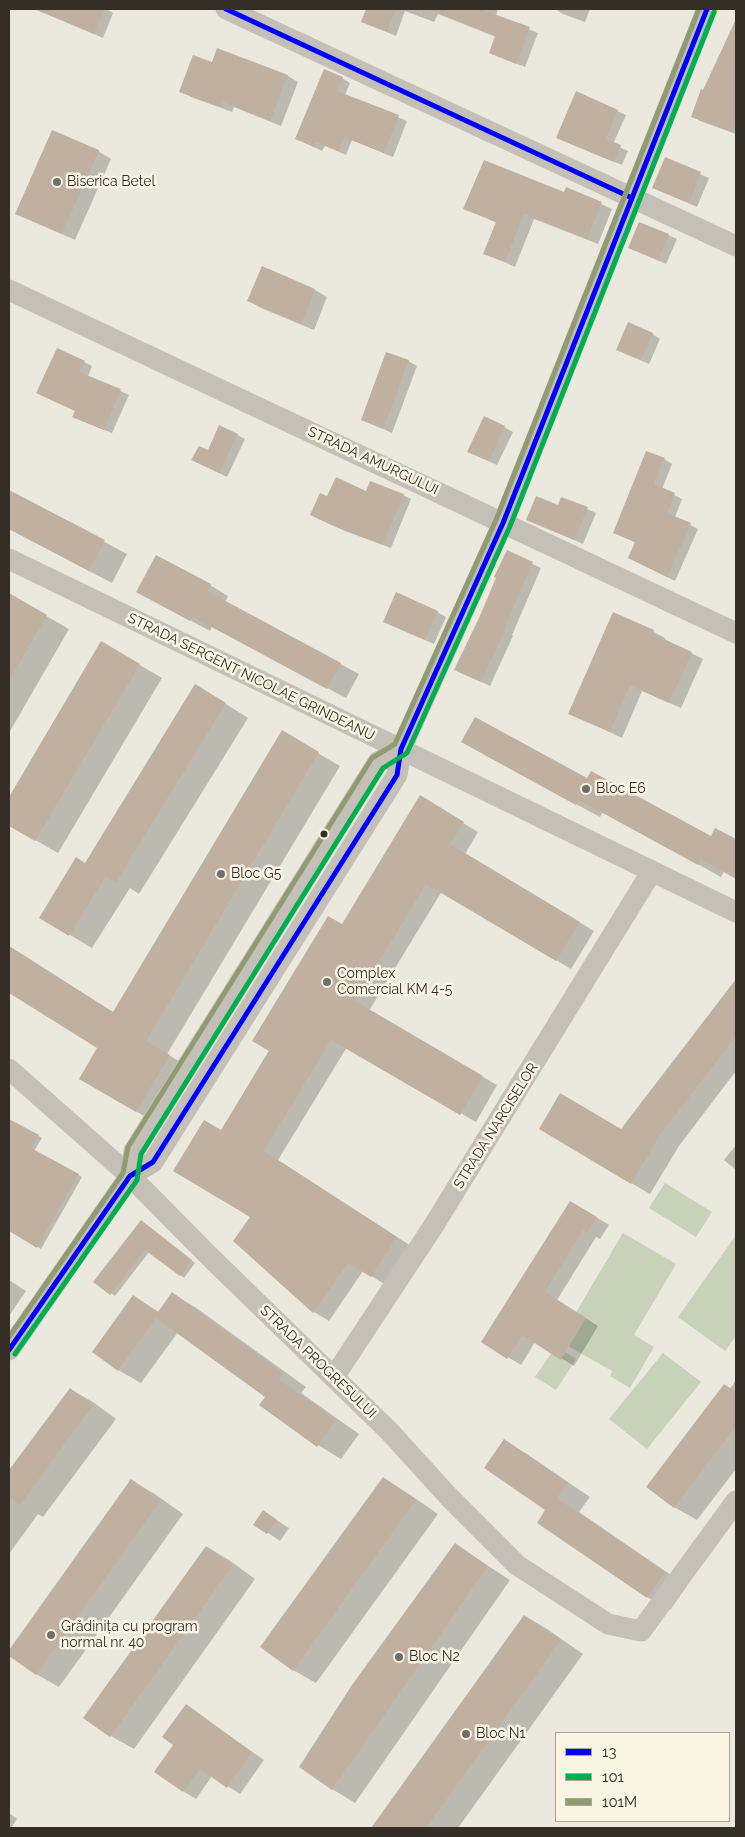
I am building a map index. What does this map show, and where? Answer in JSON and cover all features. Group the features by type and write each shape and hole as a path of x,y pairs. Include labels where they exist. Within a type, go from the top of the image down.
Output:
{"street":[{"path":"226,9 736,246"},
{"path":"9,1350 130,1176 134,1151 378,762 400,749 503,523 707,9"},
{"name":"STRADA AMURGULUI","path":"9,290 736,633"},
{"name":"STRADA SERGENT NICOLAE GRINDEANU","path":"9,559 736,912"},
{"name":"STRADA NARCISELOR","path":"334,1377 434,1225 652,871"},
{"name":"STRADA PROGRESULUI","path":"9,1069 130,1176 207,1254 389,1431 449,1497 517,1565 608,1624 641,1631 736,1501"}],"green space":[{"path":"665,1183 712,1212 696,1237 649,1208"},
{"path":"623,1233 676,1264 634,1335 654,1347 630,1388 610,1376 612,1371 559,1341"},
{"path":"736,1235 736,1336 725,1351 678,1317"},
{"path":"556,1346 576,1359 556,1390 535,1377"},
{"path":"663,1353 701,1382 647,1449 609,1419"}],"building":[{"path":"34,9 105,9 94,34"},
{"path":"366,9 396,9 387,32 361,22"},
{"path":"429,9 480,9 530,27 516,64 489,53 495,36"},
{"path":"736,19 736,122 732,132 691,117 701,89 703,90"},
{"path":"217,48 288,75 270,121 223,102 221,107 179,92 193,55 212,62"},
{"path":"324,69 343,77 337,91 399,115 384,153 344,137 338,151 316,142 314,147 295,139"},
{"path":"576,91 618,110 606,139 621,145 614,162 556,138"},
{"name":"Biserica Betel","path":"52,130 99,150 62,234 15,214"},
{"path":"665,157 701,172 689,203 652,188"},
{"path":"484,160 564,192 566,187 602,202 587,239 524,214 505,262 483,254 496,222 463,209"},
{"path":"639,222 669,234 658,260 628,248"},
{"path":"262,266 315,289 301,324 247,301"},
{"path":"628,322 653,333 641,360 616,350"},
{"path":"57,348 85,361 79,372 121,389 104,430 72,417 75,411 36,393"},
{"path":"386,352 409,360 383,429 361,420"},
{"path":"484,416 505,426 489,461 467,452"},
{"path":"219,425 238,434 219,473 191,460 199,446 208,450"},
{"path":"646,451 665,458 654,484 675,493 667,513 691,523 667,577 628,558 635,542 613,533"},
{"path":"336,477 366,491 370,481 404,494 383,545 310,515 320,493 327,496"},
{"path":"9,490 105,540 89,571 9,529"},
{"path":"536,496 558,505 561,497 588,507 574,540 526,520"},
{"path":"507,550 533,562 481,682 454,670 479,618 496,578 494,577"},
{"path":"156,555 211,584 207,591 341,663 327,689 193,617 190,621 136,592"},
{"path":"396,592 438,611 425,640 383,622"},
{"path":"9,593 47,615 9,681"},
{"path":"613,612 654,630 653,634 692,652 669,703 630,685 610,732 568,714"},
{"path":"101,641 140,664 35,841 9,826 9,797"},
{"path":"195,684 226,703 116,882 106,876 69,936 39,918 76,857 85,863"},
{"name":"Bloc E6","path":"475,717 587,778 591,771 711,836 715,828 736,839 736,879 701,859 698,865 579,800 576,805 461,742"},
{"path":"282,730 319,752 146,1041 170,1055 136,1112 79,1079 97,1048 9,993 9,946 113,1012"},
{"path":"420,795 464,822 450,844 580,922 556,961 426,884 355,1001 483,1076 460,1115 331,1040 264,1151 397,1237 371,1277 348,1263 313,1313 233,1241 250,1217 173,1171 204,1120 221,1130 269,1051 252,1041 328,916 342,924"},
{"path":"736,979 736,1036 660,1135 631,1184 539,1129 560,1093 621,1129"},
{"path":"9,1119 39,1135 31,1148 79,1174 37,1248 9,1231"},
{"path":"570,1201 597,1217 587,1233 583,1230 545,1292 586,1318 561,1360 522,1335 507,1359 481,1342"},
{"path":"141,1220 192,1260 180,1276 145,1250 110,1295 93,1282"},
{"path":"172,1292 283,1373 279,1379 336,1420 317,1447 259,1405 265,1397 156,1318 118,1371 92,1352 133,1295 158,1312"},
{"path":"724,1384 736,1392 736,1426 674,1508 646,1487"},
{"path":"70,1388 93,1405 20,1505 9,1496 9,1470"},
{"path":"504,1439 568,1483 557,1498 665,1572 647,1598 537,1523 545,1510 484,1468"},
{"path":"383,1477 416,1500 293,1671 260,1647"},
{"path":"131,1479 161,1500 36,1675 9,1656 9,1650"},
{"path":"263,1510 277,1520 267,1534 253,1525"},
{"name":"Bloc N2","path":"455,1543 488,1566 332,1790 299,1767 352,1685"},
{"path":"206,1546 233,1565 110,1737 83,1718"},
{"name":"Bloc N1","path":"524,1615 561,1640 426,1828 371,1828"},
{"path":"186,1704 252,1752 227,1788 200,1769 183,1792 154,1772 173,1745 162,1737"}],"transit line":[{"name":"13","path":"226,9 632,198"},
{"name":"101M","path":"9,1337 123,1173 128,1147 372,758 395,744 496,520 699,9"},
{"name":"13","path":"9,1350 130,1176 153,1162 397,775 401,749 503,523 707,9"},
{"name":"101","path":"15,1354 137,1180 141,1154 383,768 407,753 510,526 714,12"}],"place":[{"name":"Biserica Betel","path":"57,182"},
{"name":"Bloc E6","path":"586,789"},
{"name":"Bloc G5","path":"221,874"},
{"name":"Complex Comercial KM 4-5","path":"327,982"},
{"name":"Grădinița cu program normal nr. 40","path":"51,1635"},
{"name":"Bloc N2","path":"399,1657"},
{"name":"Bloc N1","path":"466,1734"}]}
